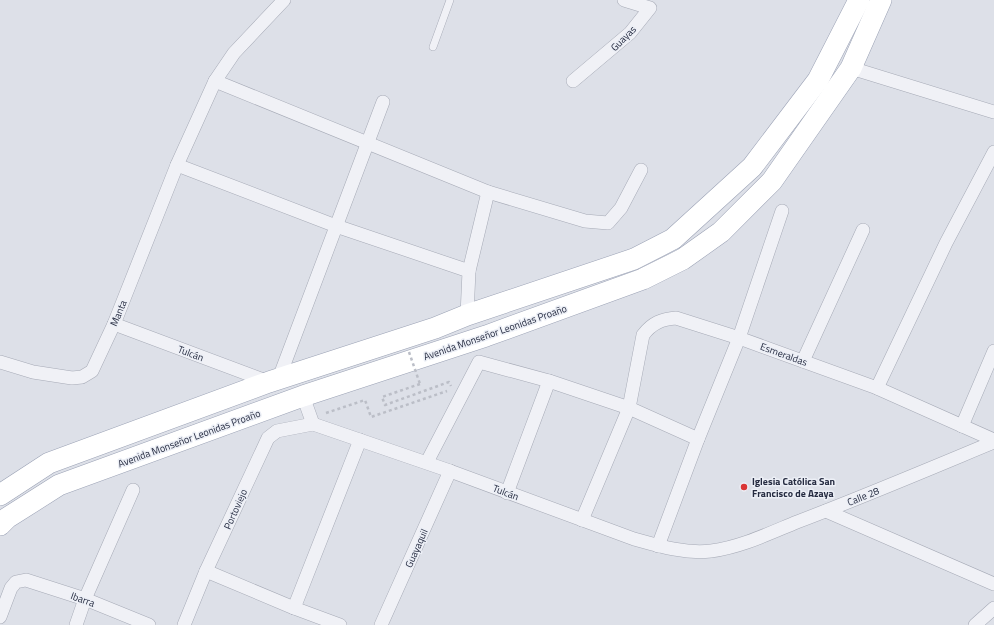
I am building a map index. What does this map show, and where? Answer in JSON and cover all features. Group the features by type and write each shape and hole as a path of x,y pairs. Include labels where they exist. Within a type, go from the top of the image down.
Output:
{"main road":[{"path":"0,495 49,463 274,380 435,328 466,315 634,259 673,239 752,167 818,80 859,0"},
{"name":"Avenida Monseñor Leonidas Proaño","path":"0,525 7,518 59,485 303,396 486,336 643,280 683,259 721,232 772,181 851,68 881,0"}],"street":[{"name":"Manta","path":"0,362 33,372 72,378 82,377 92,371 114,324 177,165 215,81 234,53 284,0"},
{"name":"Guayas","path":"573,81 630,33 651,4 624,0"},
{"path":"851,68 994,112"},
{"path":"215,81 488,192 585,221 608,222 621,208 641,170"},
{"path":"274,380 336,226 383,102"},
{"path":"876,388 946,243 994,152"},
{"path":"177,165 336,226 469,271"},
{"path":"466,315 469,271 488,192"},
{"path":"658,546 698,439 739,338 782,211"},
{"path":"803,361 863,230"},
{"name":"Esmeraldas","path":"582,520 629,408 643,335 649,327 656,322 666,319 676,318 739,338 876,388 994,441"},
{"name":"Tulcán","path":"114,324 274,380"},
{"path":"962,426 994,351"},
{"path":"426,462 479,362 550,381 629,408 698,439"},
{"path":"506,493 550,381"},
{"path":"303,396 312,421"},
{"name":"Tulcán","path":"312,421 360,440 450,470 506,493 658,546 687,551 710,551 731,547"},
{"name":"Portoviejo","path":"184,625 206,571 268,438 277,431 312,421"},
{"path":"294,608 360,440"},
{"name":"Calle 28","path":"731,547 826,511 994,441"},
{"name":"Guayaquil","path":"381,625 450,470"},
{"path":"76,625 85,599 133,490"},
{"path":"826,511 994,584"},
{"path":"206,571 294,608 340,625"},
{"name":"Ibarra","path":"0,617 16,582 26,580 85,599 149,625"},
{"path":"975,625 994,608"}],"lane":[{"path":"434,47 450,0"}],"path":[{"path":"312,421 365,400 371,417 452,390 450,382 385,404 382,397 420,384 409,352"}],"place":[{"name":"Iglesia Católica San Francisco de Azaya","path":"744,487"}]}
